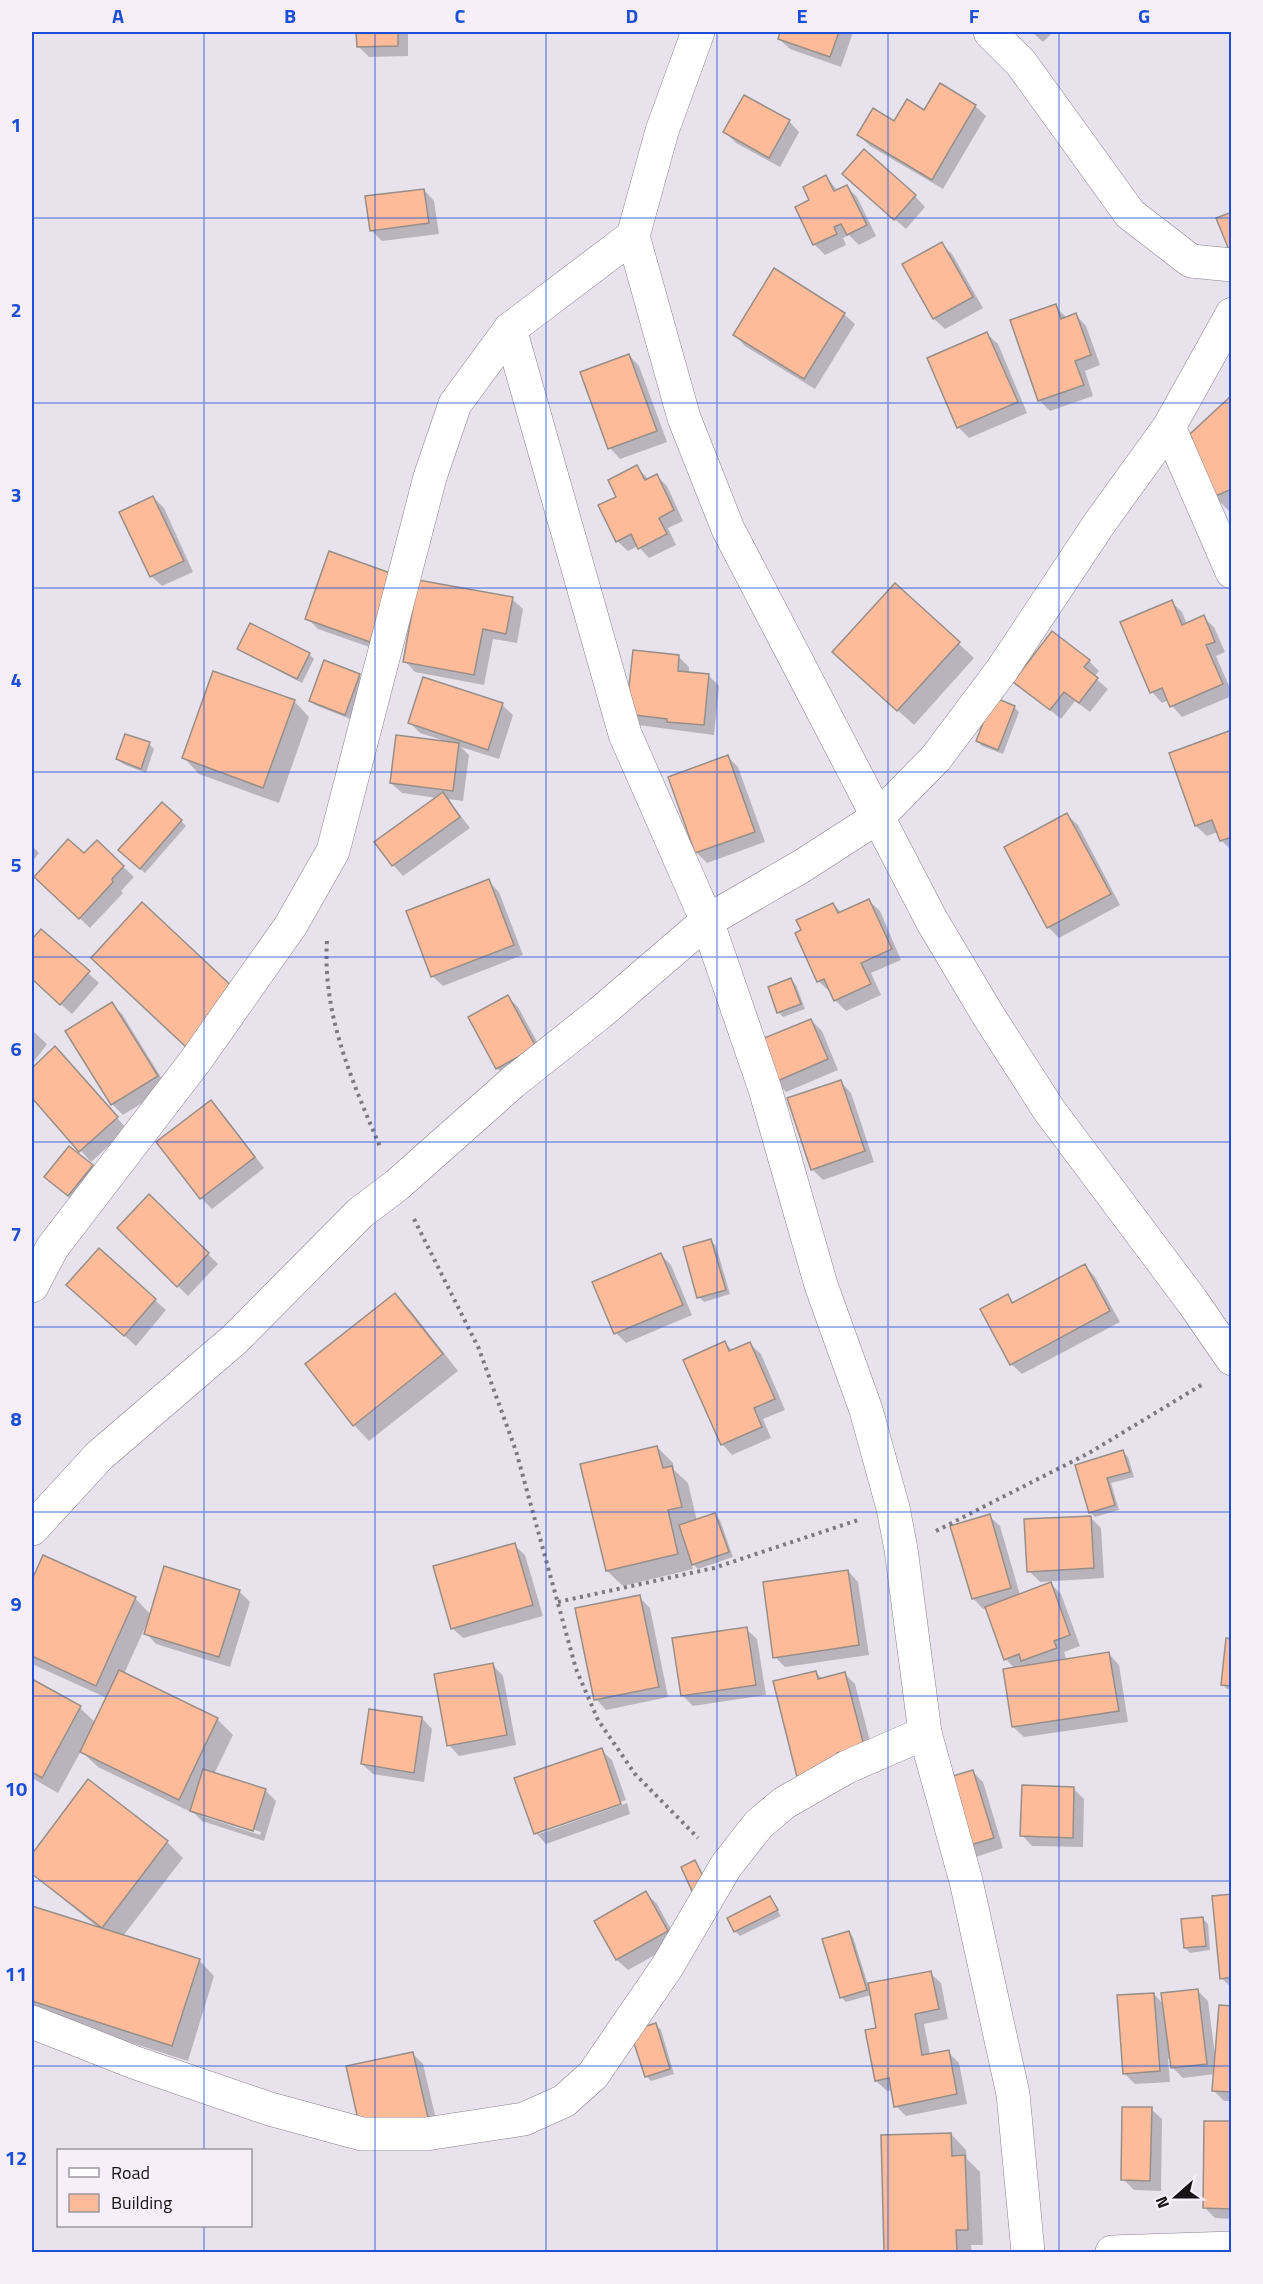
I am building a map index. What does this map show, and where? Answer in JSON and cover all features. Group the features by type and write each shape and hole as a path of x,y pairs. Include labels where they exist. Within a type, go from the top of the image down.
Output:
{"street":[{"path":"698,32 662,131 633,236 684,418 728,529 932,921 988,1015 1049,1110 1192,1301 1221,1369"},
{"path":"990,32 1021,63 1130,214 1191,261 1232,265"},
{"path":"32,1286 52,1248 196,1060 284,935 333,850 437,456 455,404 510,329 633,236"},
{"path":"32,1529 99,1456 235,1339 360,1213 397,1185 513,1082 600,1013 707,921 801,866 878,817 936,758 1002,670 1099,524 1168,427 1232,314"},
{"path":"510,329 624,734 707,921 765,1089 821,1286 866,1410 893,1508 901,1549 925,1733 966,1881 1013,2094 1028,2253"},
{"path":"1168,427 1232,572"},
{"path":"32,2022 136,2063 258,2105 362,2134 426,2134 524,2119 564,2101 593,2075 667,1967 726,1866 759,1824 784,1803 847,1767 925,1733"},
{"path":"1112,2253 1232,2248"}],"path":[{"path":"328,931 326,954 333,1017 349,1073 397,1185 479,1349 516,1451 576,1669 598,1720 635,1774 726,1866"},
{"path":"901,1549 1089,1453 1221,1369"},
{"path":"558,1602 714,1568 893,1508"}],"building":[{"path":"356,32 398,32 398,46 357,47"},
{"path":"780,32 839,32 830,57 778,39"},
{"path":"940,83 976,105 932,180 857,135 873,108 894,121 907,99 924,110"},
{"path":"744,95 790,120 769,158 723,132"},
{"path":"864,149 916,195 894,220 842,174"},
{"path":"826,175 834,191 847,185 867,225 847,235 841,224 834,227 837,234 813,245 795,207 809,200 803,187"},
{"path":"424,189 429,223 370,231 365,196"},
{"path":"1232,212 1232,255 1231,255 1216,218"},
{"path":"942,242 973,297 933,319 902,264"},
{"path":"774,268 845,313 804,379 733,335"},
{"path":"1056,304 1061,319 1076,313 1091,355 1075,361 1084,385 1038,401 1010,320"},
{"path":"987,332 1018,402 957,428 927,358"},
{"path":"629,354 657,431 608,449 580,372"},
{"path":"1232,395 1232,489 1213,497 1190,434"},
{"path":"637,465 645,480 657,474 674,510 659,518 667,534 638,549 631,534 616,542 598,505 616,497 608,480"},
{"path":"153,496 184,561 150,577 119,512"},
{"path":"329,551 393,574 370,642 305,619"},
{"path":"418,580 513,597 506,634 483,629 474,675 403,662"},
{"path":"895,583 960,642 897,711 832,652"},
{"path":"1172,600 1182,625 1204,615 1215,642 1206,645 1223,684 1170,707 1162,688 1150,693 1120,622"},
{"path":"250,623 310,653 297,679 237,649"},
{"path":"1052,631 1090,660 1084,667 1098,678 1079,703 1064,692 1050,710 1013,682"},
{"path":"633,650 679,655 678,671 709,674 704,725 667,722 667,719 626,714"},
{"path":"324,660 360,674 345,715 309,701"},
{"path":"213,671 295,700 263,788 182,758"},
{"path":"423,677 503,703 488,750 408,723"},
{"path":"993,697 1015,706 998,750 976,741"},
{"path":"1229,731 1232,737 1232,837 1220,841 1212,820 1195,826 1169,753"},
{"path":"125,734 150,742 141,769 116,759"},
{"path":"396,735 459,743 453,791 390,783"},
{"path":"728,755 755,832 695,853 668,777"},
{"path":"443,792 460,817 392,866 374,842"},
{"path":"162,802 182,820 140,869 118,850"},
{"path":"1067,813 1111,894 1047,928 1004,847"},
{"path":"68,839 84,853 97,840 124,866 112,879 113,882 79,919 34,877"},
{"path":"489,879 514,945 431,977 406,911"},
{"path":"869,899 892,949 861,963 871,984 834,1001 824,979 817,982 795,933 801,930 796,920 833,903 838,913"},
{"path":"142,902 238,992 186,1047 91,958"},
{"path":"41,929 90,971 60,1005 32,979 32,939"},
{"path":"791,978 801,1004 777,1013 768,987"},
{"path":"508,995 536,1047 496,1069 468,1017"},
{"path":"112,1002 158,1076 111,1105 65,1031"},
{"path":"811,1019 828,1059 775,1082 757,1041"},
{"path":"55,1046 118,1117 79,1152 32,1098 32,1068"},
{"path":"841,1080 865,1151 811,1170 787,1098"},
{"path":"211,1100 255,1157 200,1199 156,1142"},
{"path":"69,1146 93,1165 68,1196 44,1177"},
{"path":"149,1194 209,1253 177,1287 117,1228"},
{"path":"711,1239 726,1290 697,1298 683,1247"},
{"path":"99,1248 156,1299 124,1336 66,1285"},
{"path":"661,1253 683,1305 614,1334 592,1282"},
{"path":"1085,1264 1110,1311 1010,1365 980,1309 1008,1294 1012,1303"},
{"path":"395,1293 443,1354 353,1426 305,1364"},
{"path":"725,1341 729,1351 750,1342 775,1399 754,1408 762,1427 721,1445 683,1360"},
{"path":"657,1446 663,1468 672,1466 682,1507 668,1510 678,1554 606,1571 580,1464"},
{"path":"1123,1450 1130,1472 1107,1478 1115,1505 1089,1513 1075,1465"},
{"path":"715,1513 729,1552 692,1565 679,1525"},
{"path":"990,1514 1011,1588 972,1599 950,1526"},
{"path":"1091,1516 1094,1568 1027,1572 1024,1519"},
{"path":"515,1543 533,1605 451,1629 433,1566"},
{"path":"43,1555 136,1597 96,1686 32,1656 32,1580"},
{"path":"164,1566 240,1590 219,1657 144,1634"},
{"path":"848,1570 859,1645 773,1658 763,1582"},
{"path":"1051,1582 1070,1635 1054,1641 1057,1648 1021,1661 1019,1654 1004,1660 985,1607"},
{"path":"640,1595 659,1687 594,1700 575,1608"},
{"path":"747,1627 756,1685 681,1696 672,1638"},
{"path":"1226,1638 1232,1639 1232,1686 1221,1685"},
{"path":"1109,1652 1119,1711 1012,1727 1003,1669"},
{"path":"493,1663 507,1735 447,1746 434,1674"},
{"path":"119,1670 218,1718 179,1800 80,1752"},
{"path":"816,1671 818,1679 845,1672 864,1746 837,1753 841,1765 797,1777 773,1681"},
{"path":"32,1679 81,1706 42,1778 32,1772"},
{"path":"369,1709 422,1717 414,1773 361,1764"},
{"path":"602,1748 621,1804 534,1834 514,1778"},
{"path":"203,1769 266,1789 253,1831 190,1811"},
{"path":"973,1770 994,1838 964,1847 943,1779"},
{"path":"88,1779 168,1841 102,1928 32,1874 32,1854"},
{"path":"1022,1785 1074,1787 1073,1838 1020,1836"},
{"path":"695,1860 707,1884 692,1891 681,1867"},
{"path":"646,1891 668,1931 616,1960 594,1921"},
{"path":"1232,1894 1232,1977 1220,1979 1212,1896"},
{"path":"770,1896 778,1910 734,1932 727,1918"},
{"path":"32,1906 200,1959 172,2046 32,2001"},
{"path":"1203,1917 1206,1946 1184,1948 1181,1919"},
{"path":"849,1931 867,1990 840,1998 822,1939"},
{"path":"931,1971 939,2009 915,2014 922,2055 949,2050 957,2094 894,2107 889,2078 875,2081 865,2030 876,2028 868,1983"},
{"path":"1198,1989 1207,2064 1171,2068 1161,1993"},
{"path":"1154,1993 1160,2071 1123,2074 1117,1995"},
{"path":"1219,2005 1232,2006 1232,2092 1212,2091"},
{"path":"656,2023 670,2069 645,2077 630,2031"},
{"path":"413,2052 428,2118 361,2133 346,2066"},
{"path":"1122,2107 1152,2107 1150,2181 1121,2180"},
{"path":"1204,2121 1232,2121 1232,2209 1203,2208"},
{"path":"951,2133 952,2156 965,2155 968,2230 956,2230 957,2252 884,2252 881,2135"}]}
